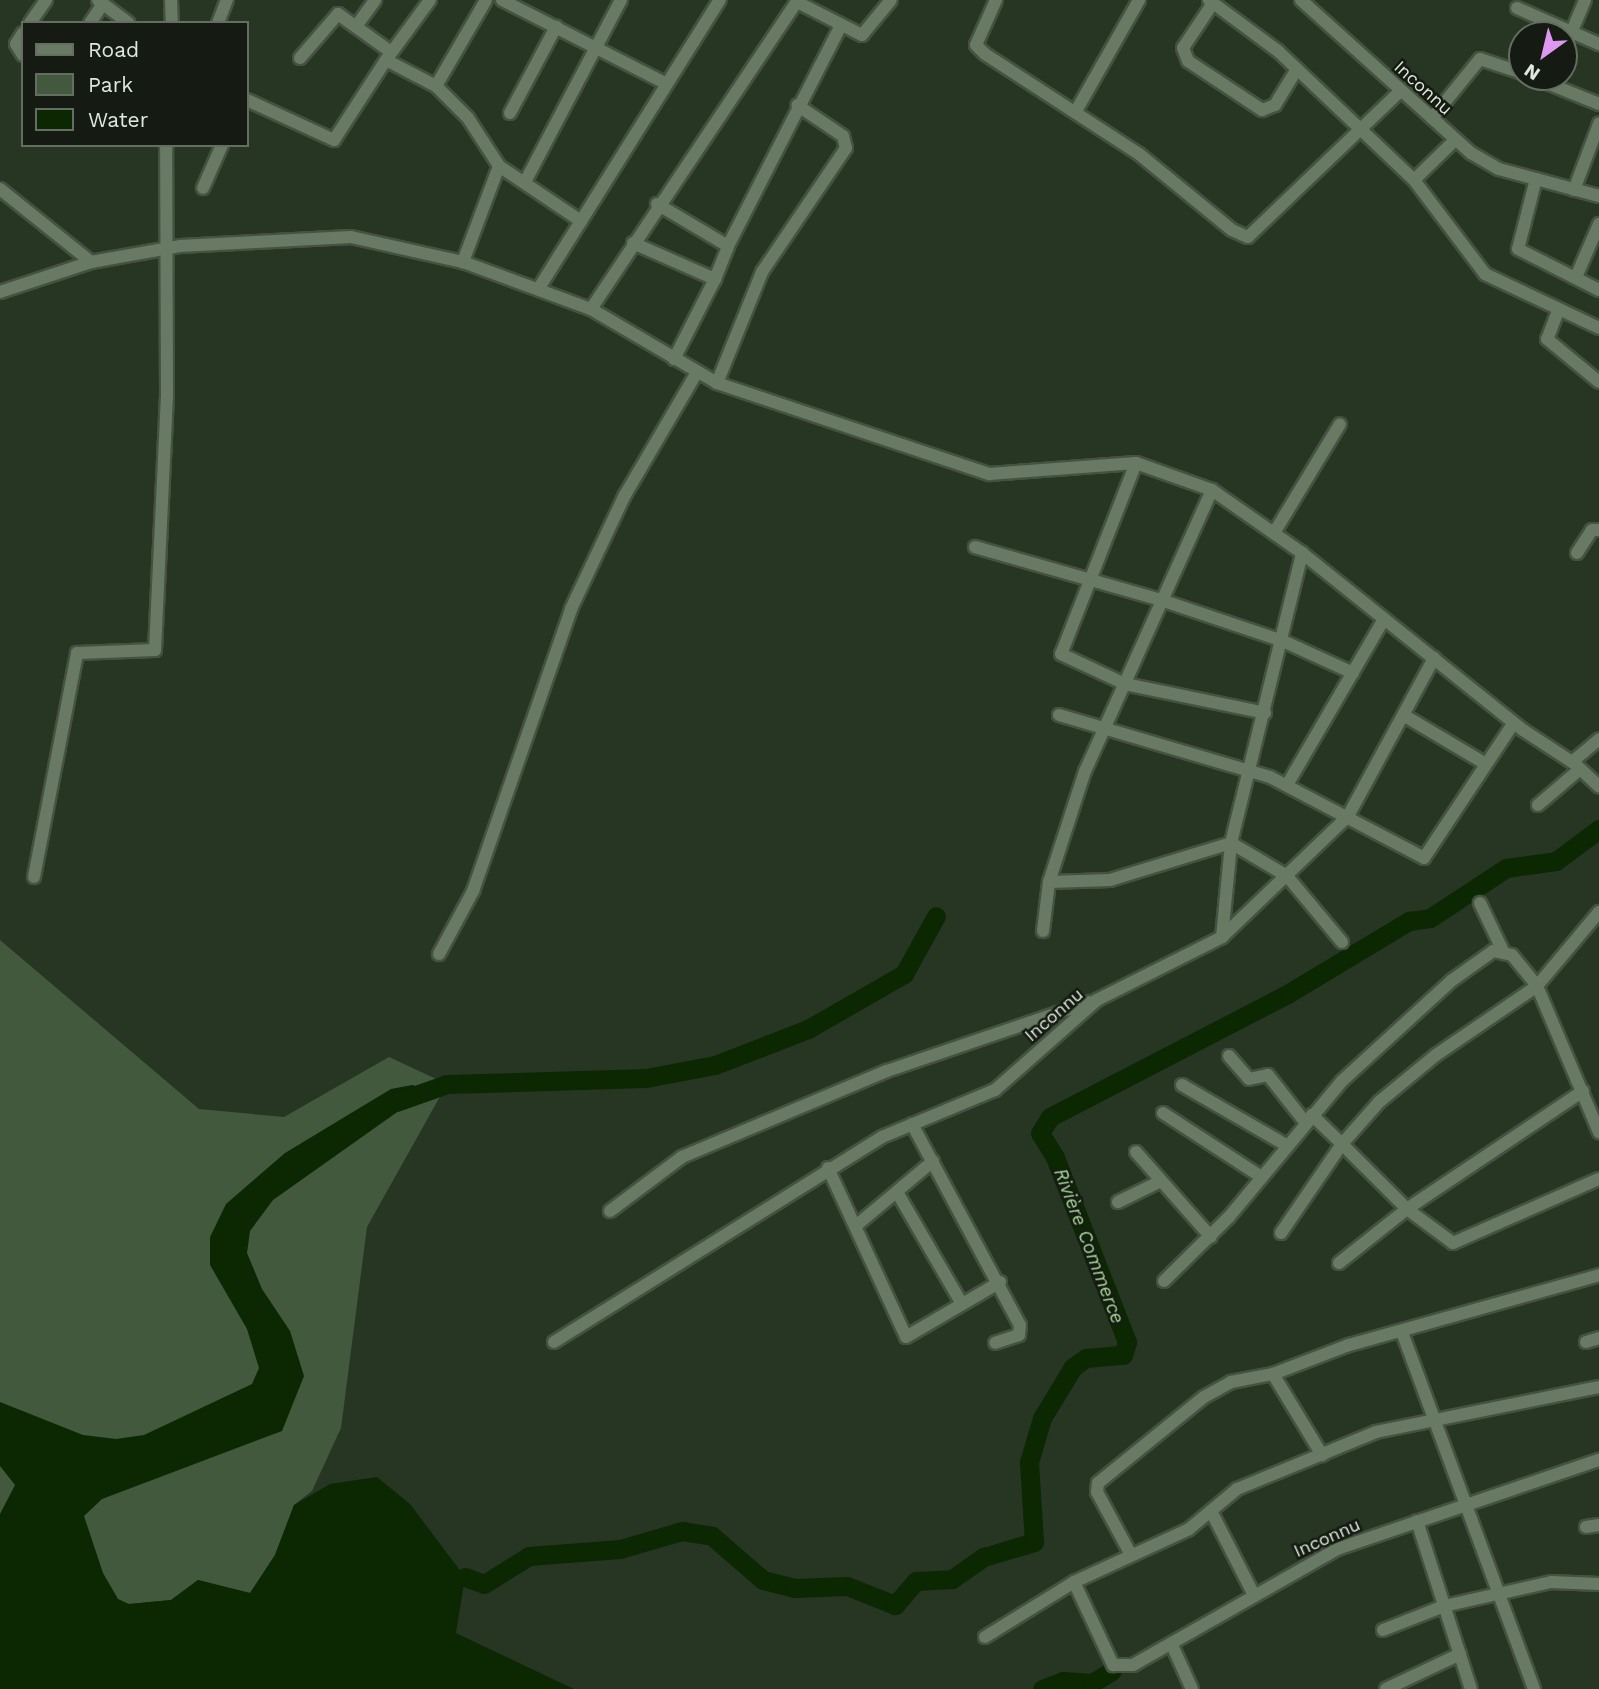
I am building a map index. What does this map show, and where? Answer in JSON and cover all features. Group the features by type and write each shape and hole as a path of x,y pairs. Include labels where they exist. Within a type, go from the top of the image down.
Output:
{"street":[{"path":"31,21 46,0"},
{"path":"171,0 172,21"},
{"path":"219,21 227,0"},
{"path":"357,25 375,0"},
{"path":"249,107 334,140 389,56 430,0"},
{"path":"436,86 486,0"},
{"path":"502,0 667,84"},
{"path":"525,182 621,0"},
{"path":"539,288 720,0"},
{"path":"591,309 657,204 798,1 839,27 862,35 891,0"},
{"path":"996,0 976,45 1139,154 1232,230 1248,237 1400,91"},
{"path":"1076,111 1139,0"},
{"name":"Inconnu","path":"1301,0 1455,140 1499,169 1599,196"},
{"path":"1577,21 1585,0"},
{"path":"91,21 100,2 125,21"},
{"path":"1297,69 1275,105 1262,110 1188,61 1183,48 1211,2 1297,69 1414,180 1485,274 1558,311 1599,328"},
{"path":"1517,8 1547,21"},
{"path":"299,58 335,14 357,25 389,56 436,86 468,118 499,166 581,221"},
{"path":"510,113 556,27"},
{"path":"674,359 797,105 839,27"},
{"path":"1578,34 1599,44"},
{"path":"21,36 16,44 21,52"},
{"path":"1432,118 1480,59 1508,68"},
{"path":"1572,91 1599,104"},
{"path":"717,383 762,272 846,148 843,136 797,105"},
{"path":"1574,190 1599,124"},
{"path":"1414,180 1455,140"},
{"path":"34,877 77,653 155,650 167,394 163,249 166,147"},
{"path":"203,188 221,147"},
{"path":"463,262 499,166"},
{"path":"1536,179 1518,249 1599,290"},
{"path":"0,189 91,262"},
{"path":"657,204 727,246"},
{"path":"1576,277 1599,224"},
{"path":"0,292 91,262 163,249 351,237 463,262 539,288 591,309 696,374 717,383 989,474 1136,463 1212,489 1302,553 1513,724 1576,765 1595,783"},
{"path":"633,243 715,279"},
{"path":"1558,311 1547,339 1599,382"},
{"path":"439,954 472,891 571,609 625,495 696,374"},
{"path":"1274,533 1340,424"},
{"path":"1136,463 1061,654 1125,684 1265,713"},
{"path":"1043,931 1049,882 1069,813 1212,489"},
{"path":"1577,553 1592,530 1599,530"},
{"path":"975,547 1035,560 1091,581 1161,600 1283,641 1353,673"},
{"path":"1222,937 1231,843 1252,770 1302,553"},
{"path":"1287,785 1384,619"},
{"name":"Inconnu","path":"554,1342 828,1168 882,1137 912,1124 957,1111 995,1090 1097,1000 1222,937 1348,816 1405,716 1434,658"},
{"path":"1059,715 1252,770 1348,816 1423,858 1513,724"},
{"path":"1405,716 1486,764"},
{"path":"1538,804 1599,739"},
{"path":"1049,882 1110,880 1231,843 1287,876 1342,942"},
{"path":"1480,903 1502,949 1534,989 1583,1091 1599,1132"},
{"path":"1281,1233 1342,1144 1379,1102 1534,989 1599,912"},
{"path":"1164,1282 1211,1237 1284,1144 1412,1015 1451,981 1502,949"},
{"path":"610,1211 682,1157 887,1071 1097,1000"},
{"path":"1229,1056 1249,1079 1268,1075 1309,1119 1342,1144 1407,1209 1453,1243 1599,1179"},
{"path":"1182,1085 1284,1144"},
{"path":"1339,1262 1407,1209 1583,1091"},
{"path":"1163,1113 1260,1176"},
{"path":"912,1124 1000,1282 1019,1335 995,1343"},
{"path":"1136,1153 1211,1237"},
{"path":"858,1224 933,1161"},
{"path":"828,1168 858,1224 906,1337 1000,1282"},
{"path":"1118,1202 1161,1181"},
{"path":"897,1192 962,1304"},
{"path":"1130,1553 1097,1492 1098,1483 1205,1397 1231,1382 1273,1374 1402,1332 1599,1275"},
{"path":"1402,1332 1469,1504 1498,1596 1534,1689"},
{"path":"1273,1374 1322,1455"},
{"path":"985,1637 1074,1582 1130,1553 1189,1529 1237,1489 1376,1432 1599,1387"},
{"name":"Inconnu","path":"1074,1582 1113,1665 1133,1665 1172,1645 1253,1593 1337,1549 1599,1460"},
{"path":"1211,1511 1253,1593"},
{"path":"1418,1521 1471,1689"},
{"path":"1383,1630 1444,1606 1551,1582 1599,1584"},
{"path":"1172,1645 1192,1689"},
{"path":"1386,1689 1460,1654"}],"green space":[{"path":"0,940 199,1109 284,1117 389,1057 447,1084 367,1227 341,1428 312,1491 294,1505 275,1555 250,1593 198,1580 171,1600 129,1604 16,1689 0,1689"}],"water":[{"path":"412,1085 419,1087 410,1103 273,1200 250,1231 247,1253 262,1289 290,1331 304,1376 282,1431 102,1499 84,1516 103,1573 118,1599 129,1604 171,1600 198,1580 250,1593 275,1555 294,1505 330,1484 377,1477 410,1504 465,1577 456,1633 574,1689 0,1689 0,1514 15,1485 0,1466 0,1402 83,1435 116,1439 144,1435 252,1384 259,1368 247,1329 210,1265 210,1237 226,1204 285,1153 391,1089"}],"waterway":[{"name":"Rivière Commerce","path":"465,1577 484,1584 529,1556 620,1549 682,1531 712,1536 763,1580 794,1588 847,1586 895,1605 916,1581 952,1579 984,1557 1034,1542 1029,1462 1042,1418 1073,1367 1086,1358 1123,1355 1127,1342 1055,1157 1040,1133 1050,1117 1289,993 1409,921 1430,918 1506,868 1556,861 1599,829"},
{"path":"396,1102 447,1084 646,1078 715,1065 808,1029 904,974 936,916"},
{"name":"Rivière Commerce","path":"1042,1689 1063,1681 1092,1683 1112,1671"}]}
